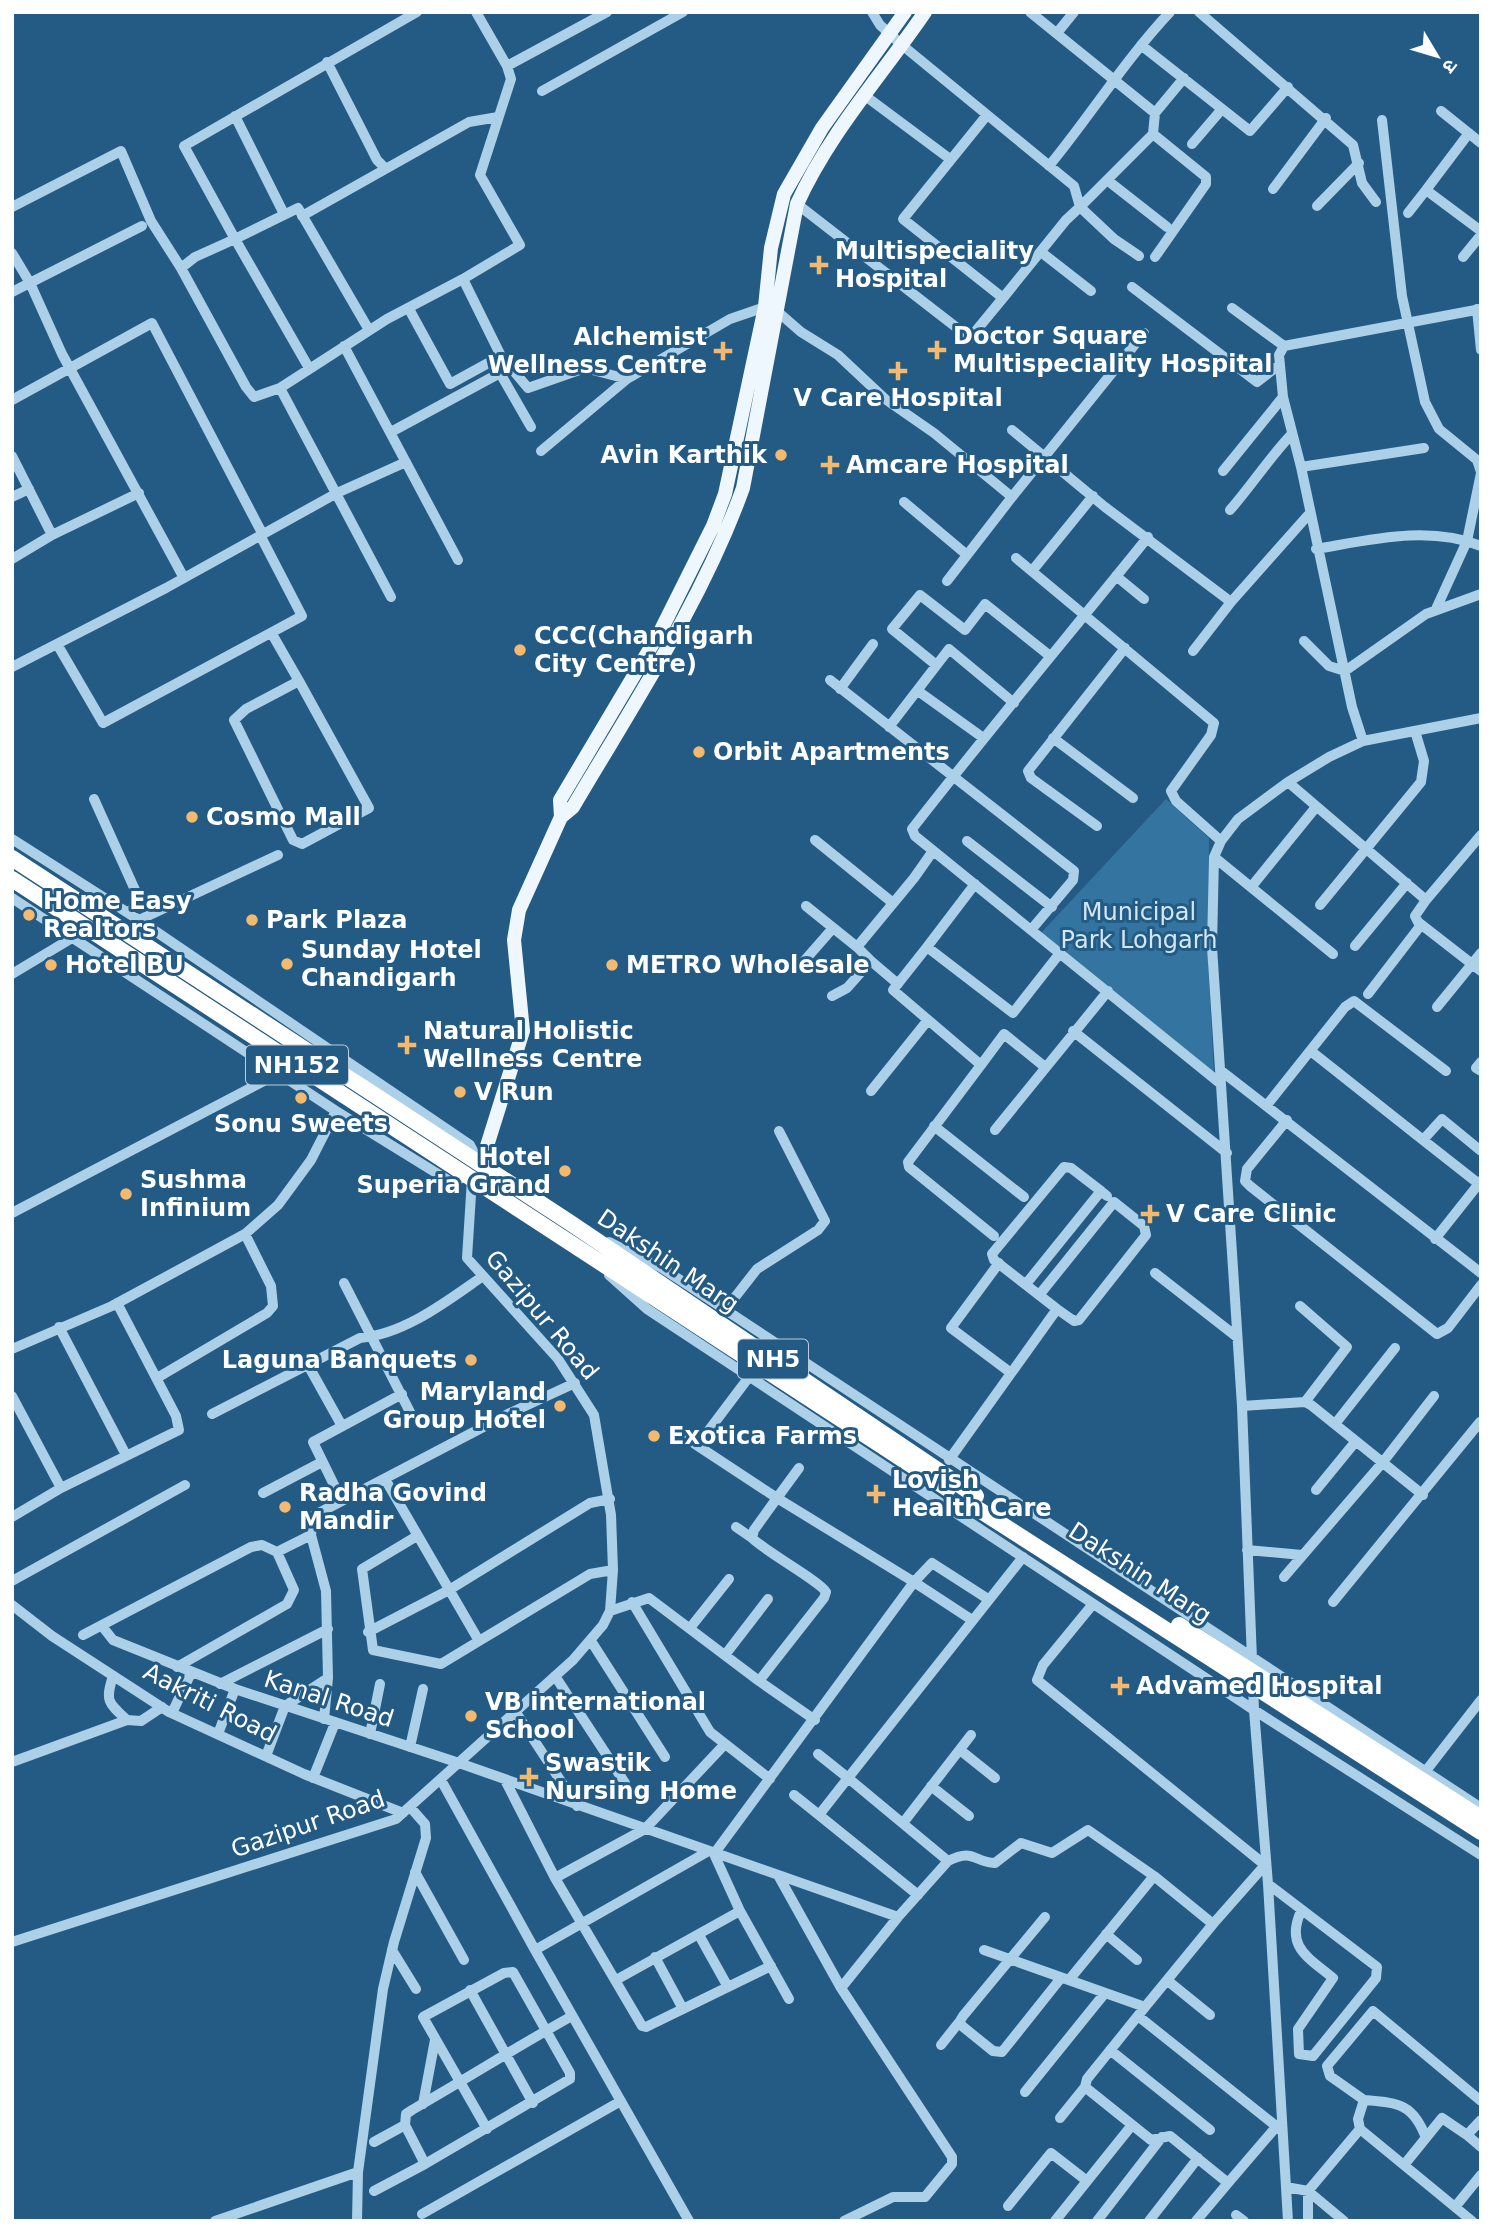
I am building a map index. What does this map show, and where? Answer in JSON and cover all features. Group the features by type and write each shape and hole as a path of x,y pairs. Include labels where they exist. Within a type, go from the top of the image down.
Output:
{"highway":[{"name":"NH152","path":"12,858 569,1222"},
{"name":"NH152","path":"12,878 582,1251"},
{"name":"Dakshin Marg","path":"569,1222 973,1500 1481,1818"},
{"name":"NH5","path":"582,1251 973,1500 1481,1832"}],"main road":[{"path":"481,1165 523,1031 514,940 519,911 561,817 573,807 706,577 743,488 751,450 771,309 771,248 784,194 822,128 905,12"},
{"path":"561,817 560,800 661,630 698,558 725,494 797,204 839,129 925,12"},
{"path":"734,450 751,450"}],"street":[{"path":"309,368 184,146 417,12"},
{"path":"12,207 121,151 151,221 181,268 246,387 254,397 280,388 369,330 520,245 481,175 511,79 507,66 476,12"},
{"path":"507,66 607,12"},
{"path":"542,91 683,12"},
{"path":"872,12 889,34 1074,186 1080,207 1114,239 1139,256"},
{"path":"1030,12 1155,113"},
{"path":"1057,33 1074,12"},
{"path":"1049,166 1141,45 1170,12"},
{"path":"1199,12 1326,118 1353,145 1362,183 1376,202"},
{"path":"1141,45 1250,131 1288,87"},
{"path":"327,62 377,160 385,168"},
{"path":"797,204 970,338 1080,207 1153,134 1155,113 1184,78"},
{"path":"864,95 950,159"},
{"path":"1192,144 1222,109"},
{"path":"1441,111 1481,143"},
{"path":"987,115 903,219 1003,298"},
{"path":"235,116 284,214"},
{"path":"302,216 469,122 498,117"},
{"path":"1273,189 1326,118"},
{"path":"1382,120 1406,323 1425,402 1439,429 1480,465 1481,472 1466,541 1436,609"},
{"path":"1408,213 1469,133"},
{"path":"1153,134 1206,177 1206,184 1155,257"},
{"path":"1317,205 1359,163"},
{"path":"1107,180 1167,227"},
{"path":"1426,190 1481,233 1463,257"},
{"path":"181,268 195,257 298,208 369,330"},
{"path":"12,292 142,226"},
{"path":"1041,252 1091,290"},
{"path":"12,253 30,283 69,369 184,578"},
{"path":"463,279 501,356 528,388 585,368 627,379"},
{"path":"1132,287 1258,382 1279,365"},
{"path":"1232,308 1284,346 1479,309 1481,351"},
{"path":"409,309 450,384 501,356"},
{"path":"541,451 627,379 730,319 771,309 838,355 885,399 934,433 1012,497"},
{"path":"12,400 152,323 302,616 103,723 57,644"},
{"path":"947,581 1144,333"},
{"path":"344,346 458,559"},
{"path":"1284,346 1279,355 1283,397 1301,467 1352,707 1363,741"},
{"path":"391,432 500,373 531,427"},
{"path":"280,388 391,597"},
{"path":"1223,471 1283,397"},
{"path":"1012,430 1231,602"},
{"path":"1230,510 1257,479 1270,456 1292,435"},
{"path":"1301,467 1423,448"},
{"path":"12,456 52,535"},
{"path":"12,667 184,578 337,493 407,462"},
{"path":"12,497 29,489"},
{"path":"12,559 52,535 139,493"},
{"path":"1032,571 1093,496"},
{"path":"904,502 967,555"},
{"path":"1193,651 1231,602 1310,513"},
{"path":"1317,549 1394,536 1466,541 1481,546"},
{"path":"1147,537 1014,703 951,775 912,829 915,835 933,850 1221,1084"},
{"path":"1016,558 1214,723 1211,735 1171,791 1176,801 1221,841"},
{"path":"1116,576 1144,598"},
{"path":"1345,671 1414,621 1436,609 1481,594"},
{"path":"935,664 891,629 920,595 965,630 985,604 1050,656"},
{"path":"272,634 299,681 369,808 302,844 293,839 233,720 246,709 299,681"},
{"path":"1304,641 1329,666 1345,671"},
{"path":"840,689 873,644"},
{"path":"1097,826 1031,779 1028,771 1125,648"},
{"path":"889,727 949,649 1014,703"},
{"path":"830,680 1074,870 1073,880 1031,930"},
{"path":"918,691 982,737"},
{"path":"1288,2221 1279,2128 1278,2054 1268,1884 1254,1710 1242,1406 1212,947 1214,857 1221,841 1238,819 1288,782 1363,741 1481,718"},
{"path":"1320,905 1417,789 1424,775 1424,761 1415,731"},
{"path":"1053,738 1133,798"},
{"path":"1288,782 1426,900"},
{"path":"94,799 140,901 128,913"},
{"path":"1252,886 1316,807"},
{"path":"1476,968 1421,925 1415,916 1481,835"},
{"path":"12,839 139,920 470,1145 481,1165"},
{"path":"815,840 893,903"},
{"path":"967,841 1052,907"},
{"path":"857,947 933,850"},
{"path":"139,920 278,855"},
{"path":"1214,857 1333,954"},
{"path":"1355,946 1406,883"},
{"path":"975,884 893,990 981,1065"},
{"path":"12,898 336,1111 451,1182 470,1178"},
{"path":"806,906 898,984"},
{"path":"1368,994 1421,925"},
{"path":"805,960 833,928"},
{"path":"12,974 72,938"},
{"path":"926,947 1013,1013 1060,953"},
{"path":"1437,1007 1476,968 1481,953"},
{"path":"832,996 847,988 871,961"},
{"path":"995,1130 1108,991"},
{"path":"1267,1105 1312,1052 1345,1007 1354,1001 1446,1071"},
{"path":"871,1091 928,1020"},
{"path":"1073,1031 1227,1153"},
{"path":"994,1236 909,1167 911,1157 1004,1034 1045,1067"},
{"path":"1312,1052 1480,1183 1435,1239"},
{"path":"1481,1062 1476,1068 1481,1072"},
{"path":"1220,1070 1481,1273"},
{"path":"12,1213 279,1073"},
{"path":"12,1349 117,1303 245,1234 278,1205 311,1160 336,1111"},
{"path":"1423,1140 1442,1119 1481,1151"},
{"path":"1287,1120 1247,1170 1245,1181 1250,1186 1437,1334 1448,1328 1481,1285"},
{"path":"933,1126 1024,1197"},
{"path":"725,1310 757,1269 818,1230 825,1221 779,1130"},
{"path":"1064,1167 1071,1168 1114,1202 1144,1226 1146,1235 1079,1320 1074,1321 1057,1309 999,1263 992,1254 1064,1167"},
{"name":"Gazipur Road","path":"12,1942 383,1823 406,1810 555,1676 591,1641 610,1611 613,1570 610,1499 594,1415 558,1359 467,1258 470,1178"},
{"path":"1026,1284 1101,1191"},
{"path":"1040,1294 1114,1202"},
{"name":"NH152","path":"569,1222 662,1268 949,1460 1481,1808"},
{"path":"157,1378 268,1313 273,1306 271,1286 245,1234"},
{"name":"Dakshin Marg","path":"582,1251 647,1309 1254,1710 1481,1855"},
{"path":"999,1263 951,1328 1011,1373"},
{"path":"1155,1273 1237,1337"},
{"path":"212,1414 360,1338 383,1336 483,1276"},
{"path":"344,1283 411,1414"},
{"path":"12,1517 61,1488 179,1430 176,1416 117,1303"},
{"path":"1300,1306 1347,1347 1305,1402"},
{"path":"949,1460 1057,1309"},
{"path":"59,1327 126,1455"},
{"path":"1335,1424 1395,1348"},
{"path":"308,1365 342,1426"},
{"path":"701,1448 704,1438 749,1377"},
{"path":"313,1778 330,1721 326,1591 311,1535 313,1516 510,1413 575,1383"},
{"path":"336,1489 313,1442 402,1394"},
{"path":"12,1396 61,1488"},
{"path":"1284,1577 1383,1462 1434,1396"},
{"path":"1242,1406 1305,1402 1423,1495"},
{"path":"1334,1602 1480,1422"},
{"path":"679,1433 972,1620"},
{"path":"1316,1490 1356,1441"},
{"path":"263,1493 322,1462"},
{"path":"752,1538 754,1530 799,1468"},
{"path":"385,1479 479,1641"},
{"path":"12,1581 186,1485"},
{"path":"368,1632 449,1590 590,1503 610,1499"},
{"path":"736,1527 791,1569 822,1586 826,1592 758,1681"},
{"path":"83,1635 256,1545 277,1552 311,1535"},
{"path":"417,1536 362,1569 368,1632 373,1650 441,1664 590,1574 613,1570"},
{"path":"1247,1550 1302,1555"},
{"path":"172,1713 185,1671 287,1604 294,1590 277,1552"},
{"path":"819,1815 1023,1557"},
{"path":"535,1950 710,1853 771,1779 914,1582 932,1563 988,1599"},
{"path":"690,1628 729,1579"},
{"path":"610,1611 649,1598 758,1681 815,1720"},
{"path":"725,1655 768,1599"},
{"path":"632,1602 703,1723 724,1745 771,1779"},
{"path":"1093,1604 1043,1665 1037,1680 1265,1865"},
{"name":"Aakriti Road","path":"12,1605 52,1636 172,1713 313,1778 406,1810"},
{"name":"Kanal Road","path":"102,1626 113,1640 220,1684 459,1763 898,1917"},
{"path":"220,1684 328,1629"},
{"path":"591,1641 665,1757"},
{"path":"113,1676 107,1695 109,1702 127,1720"},
{"path":"555,1676 625,1783"},
{"path":"266,1756 285,1706 328,1678"},
{"path":"370,1734 380,1684"},
{"path":"218,1734 235,1689"},
{"path":"410,1747 423,1689"},
{"path":"1425,1772 1481,1700"},
{"path":"12,1762 127,1720 141,1721 162,1707"},
{"path":"515,1711 577,1806"},
{"path":"903,1823 971,1735"},
{"path":"555,1878 645,1829 724,1745"},
{"path":"960,1749 995,1778"},
{"path":"818,1754 948,1861"},
{"path":"441,1780 689,2221"},
{"path":"506,1780 555,1878 642,2026 646,2027 771,1966"},
{"path":"931,1786 969,1816"},
{"path":"794,1795 918,1895"},
{"path":"357,2221 358,2172 383,1989 426,1831 421,1818 406,1810"},
{"path":"841,1988 898,1917 948,1861 967,1854 995,1863 1021,1843 1052,1853 1087,1830 1154,1876 1213,1924"},
{"path":"710,1853 789,1999"},
{"path":"1060,2118 1110,2050 1265,1865"},
{"path":"415,1872 464,1960"},
{"path":"778,1875 841,1988 953,2161 925,2197 893,2197 844,2221"},
{"path":"960,2021 965,2030 983,2044 997,2053 1002,2052 1154,1876"},
{"path":"1268,1884 1377,1967 1378,1972 1313,2056 1278,2054"},
{"path":"1299,2054 1298,2029 1334,1978 1298,1946 1294,1931 1301,1910"},
{"path":"616,1980 740,1912"},
{"path":"941,2045 1045,1917"},
{"path":"1106,1934 1137,1960"},
{"path":"699,1935 728,1987"},
{"path":"392,1950 416,1989"},
{"path":"984,1950 1105,1993 1142,2012 1279,2128"},
{"path":"655,1957 683,2009"},
{"path":"374,2191 425,2164 487,2129 533,2103 570,2078 570,2073 513,1972 504,1973 470,1990 423,2017 487,2129"},
{"path":"1168,1981 1210,2015"},
{"path":"470,1990 533,2103"},
{"path":"1025,2092 1105,1993"},
{"path":"1426,2138 1415,2115 1408,2109 1364,2100 1327,2070 1330,2061 1373,2011 1481,2101"},
{"path":"425,2164 405,2125 407,2115 572,2016"},
{"path":"423,2104 435,2040"},
{"path":"1110,2050 1210,2130"},
{"path":"1084,2087 1154,2142 1164,2135 1170,2136 1228,2183"},
{"path":"1364,2100 1358,2119 1360,2129 1472,2221"},
{"path":"422,2214 621,2101"},
{"path":"1404,2165 1444,2118 1481,2147"},
{"path":"1467,2136 1481,2120"},
{"path":"374,2142 405,2125"},
{"path":"1055,2221 1132,2125"},
{"path":"1196,2221 1279,2128"},
{"path":"1308,2221 1308,2191 1360,2129"},
{"path":"1097,2221 1164,2135"},
{"path":"1008,2206 1051,2153 1087,2180"},
{"path":"1149,2221 1198,2158"},
{"path":"215,2221 358,2172"},
{"path":"1455,2207 1481,2175"},
{"path":"1286,2187 1308,2191 1344,2221"}],"green space":[{"name":"Municipal Park Lohgarh","path":"1166,799 1209,838 1208,964 1214,1072 1041,933"}],"place":[{"name":"Multispeciality Hospital","path":"819,265"},
{"name":"Doctor Square Multispeciality Hospital","path":"937,350"},
{"name":"Alchemist Wellness Centre","path":"723,351"},
{"name":"V Care Hospital","path":"898,371"},
{"name":"Avin Karthik","path":"781,455"},
{"name":"Amcare Hospital","path":"830,465"},
{"name":"CCC(Chandigarh City Centre)","path":"520,650"},
{"name":"Orbit Apartments","path":"699,752"},
{"name":"Cosmo Mall","path":"192,817"},
{"name":"Home Easy Realtors","path":"29,915"},
{"name":"Park Plaza","path":"252,920"},
{"name":"Sunday Hotel Chandigarh","path":"287,964"},
{"name":"Hotel BU","path":"51,965"},
{"name":"METRO Wholesale","path":"612,965"},
{"name":"Natural Holistic Wellness Centre","path":"407,1045"},
{"name":"V Run","path":"460,1092"},
{"name":"Sonu Sweets","path":"301,1098"},
{"name":"Hotel Superia Grand","path":"565,1171"},
{"name":"Sushma Infinium","path":"126,1194"},
{"name":"V Care Clinic","path":"1150,1214"},
{"name":"Laguna Banquets","path":"471,1360"},
{"name":"Maryland Group Hotel","path":"560,1406"},
{"name":"Exotica Farms","path":"654,1436"},
{"name":"Lovish Health Care","path":"876,1494"},
{"name":"Radha Govind Mandir","path":"285,1507"},
{"name":"Advamed Hospital","path":"1120,1686"},
{"name":"VB international School","path":"471,1716"},
{"name":"Swastik Nursing Home","path":"529,1777"}]}
